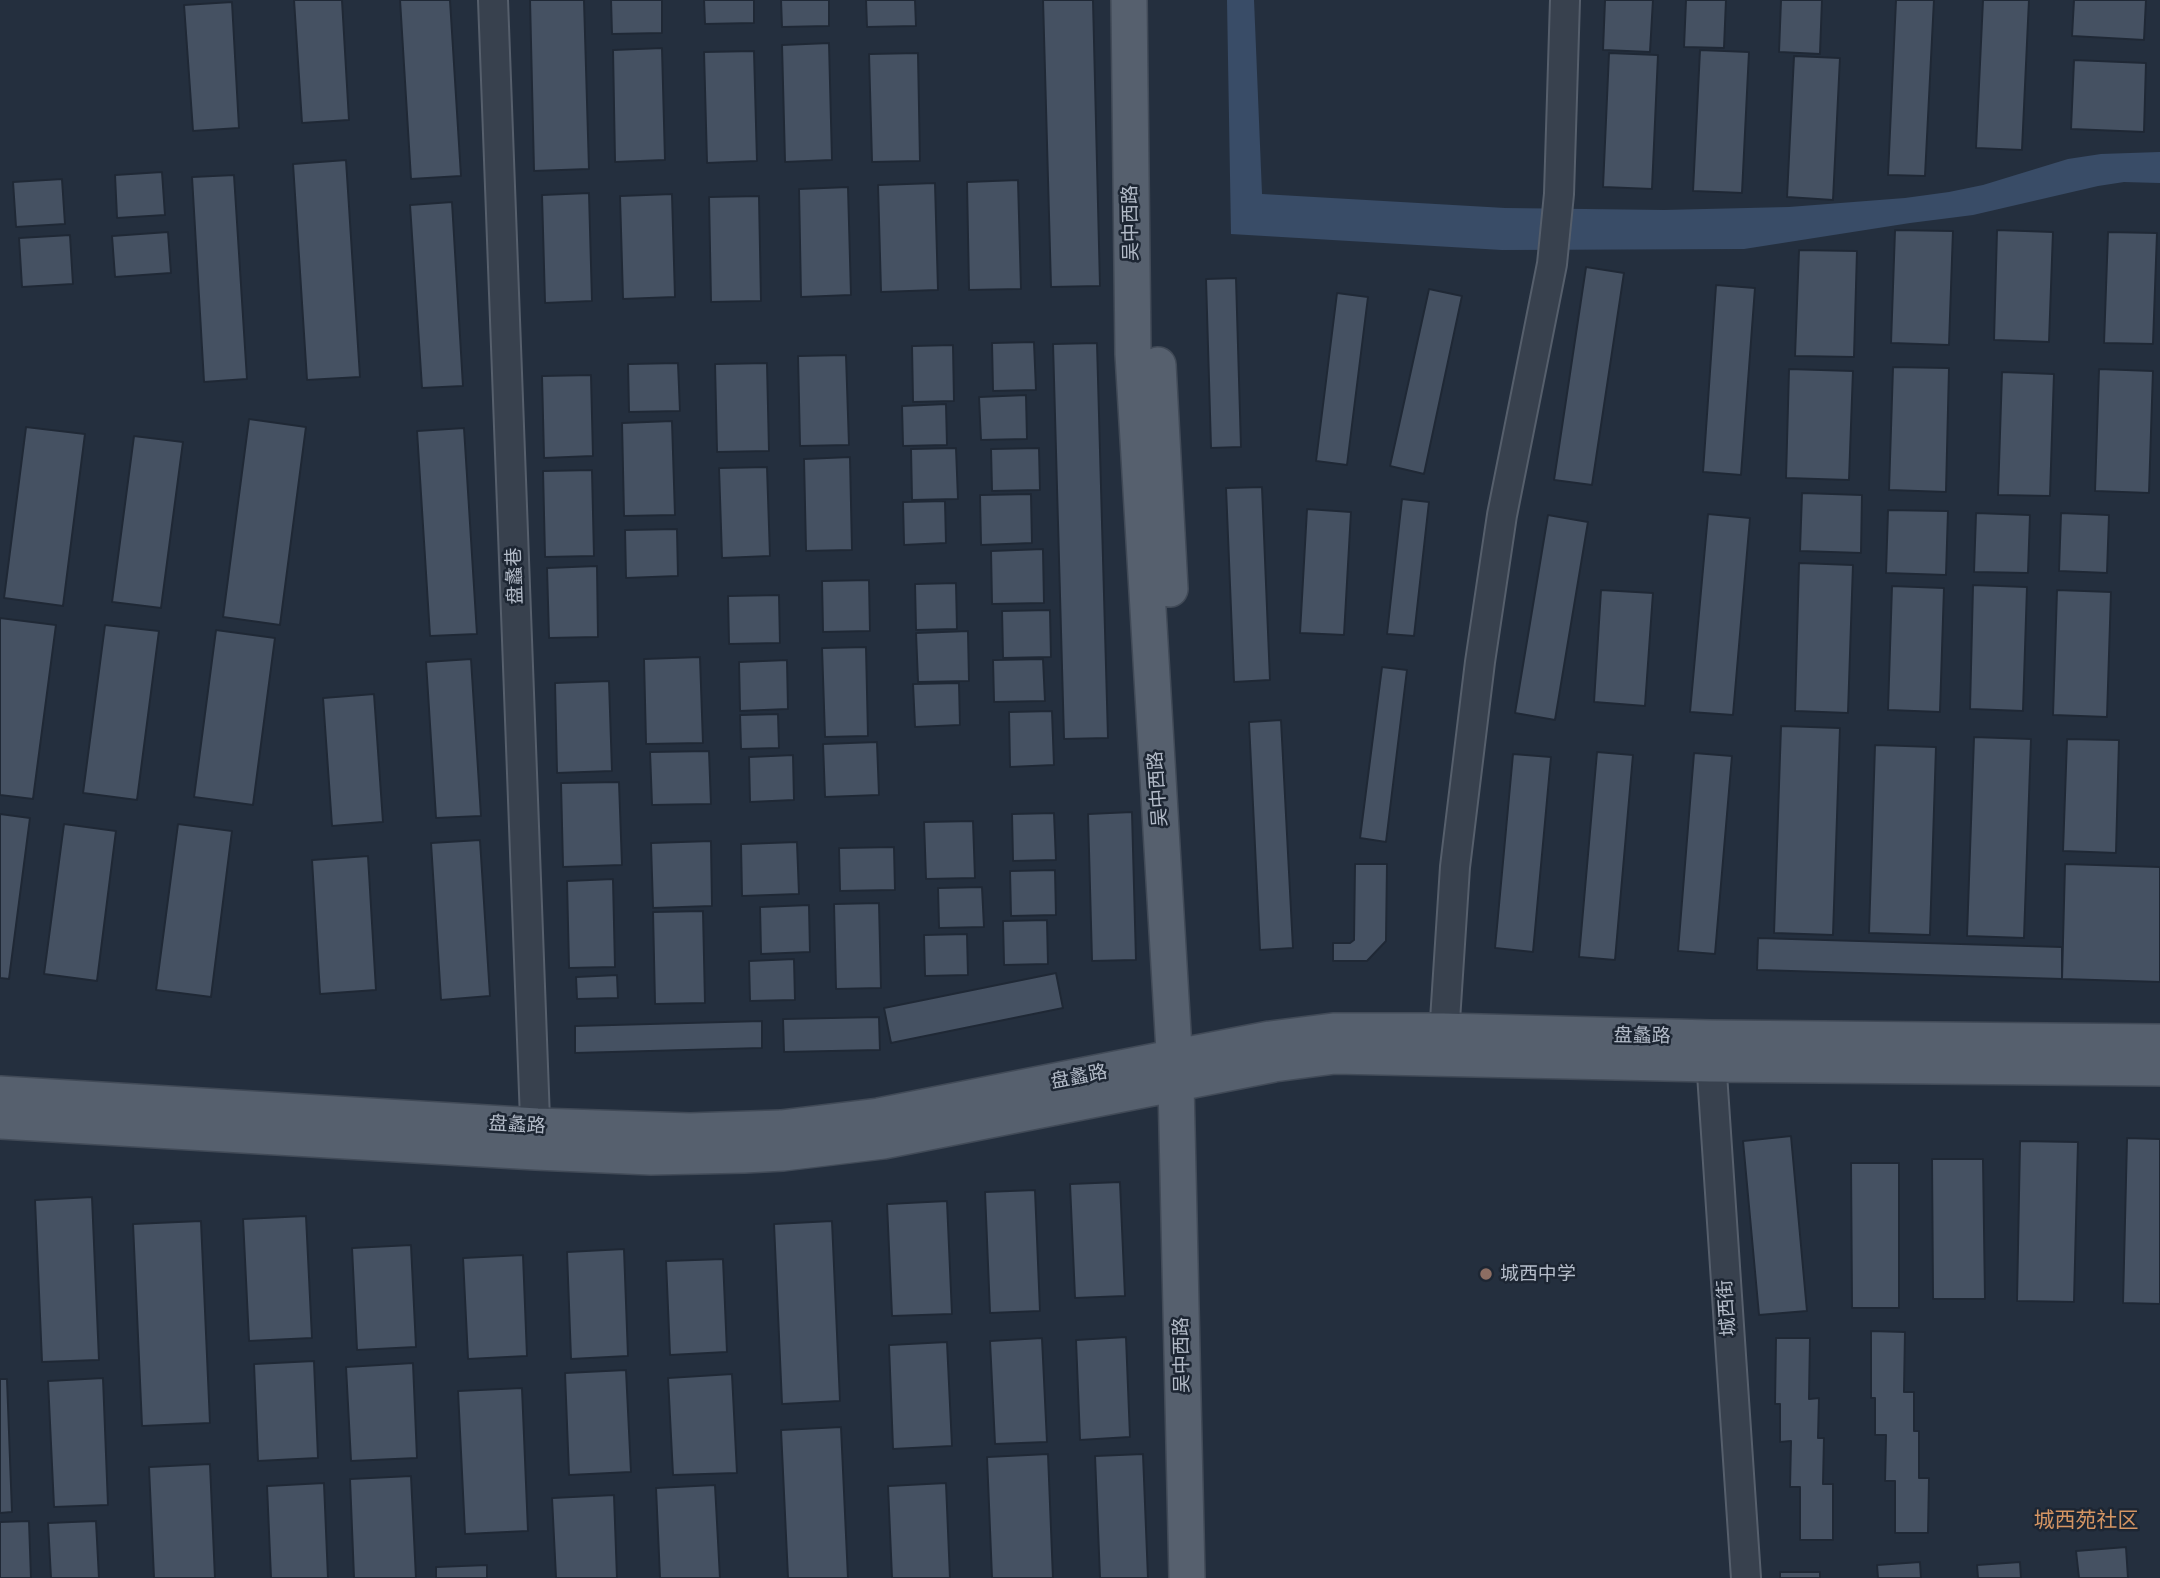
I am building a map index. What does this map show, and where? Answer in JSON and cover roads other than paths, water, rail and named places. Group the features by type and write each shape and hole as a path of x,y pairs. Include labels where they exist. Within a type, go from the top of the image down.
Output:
{"main road":[{"name":"吴中西路","path":"1129,0 1134,368 1187,1068 1187,1578"},
{"name":"吴中西路","path":"1154,0 1158,367 1211,1578"},
{"name":"盘蠡路","path":"1710,1051 2160,1042"},
{"name":"盘蠡路","path":"0,1094 536,1139 651,1157 783,1153 883,1141 1187,1068 1274,1065 1443,1044 2160,1068"},
{"name":"盘蠡路","path":"0,1121 536,1139"}],"street":[{"name":"盘蠡巷","path":"493,0 536,1139"},
{"path":"1443,1044 1455,867 1480,662 1502,515 1552,264 1559,194 1565,0"},
{"name":"城西街","path":"1710,1051 1746,1578"}],"water":[{"path":"1227,0 1254,0 1262,194 1505,208 1664,210 1789,207 1949,192 1983,185 2068,159 2101,154 2160,152 2160,183 2124,182 2098,186 1973,215 1744,249 1502,250 1231,234"}],"place":[{"name":"城西中学","path":"1486,1274"}],"district":[{"name":"城西苑社区","path":"2086,1521"}]}
